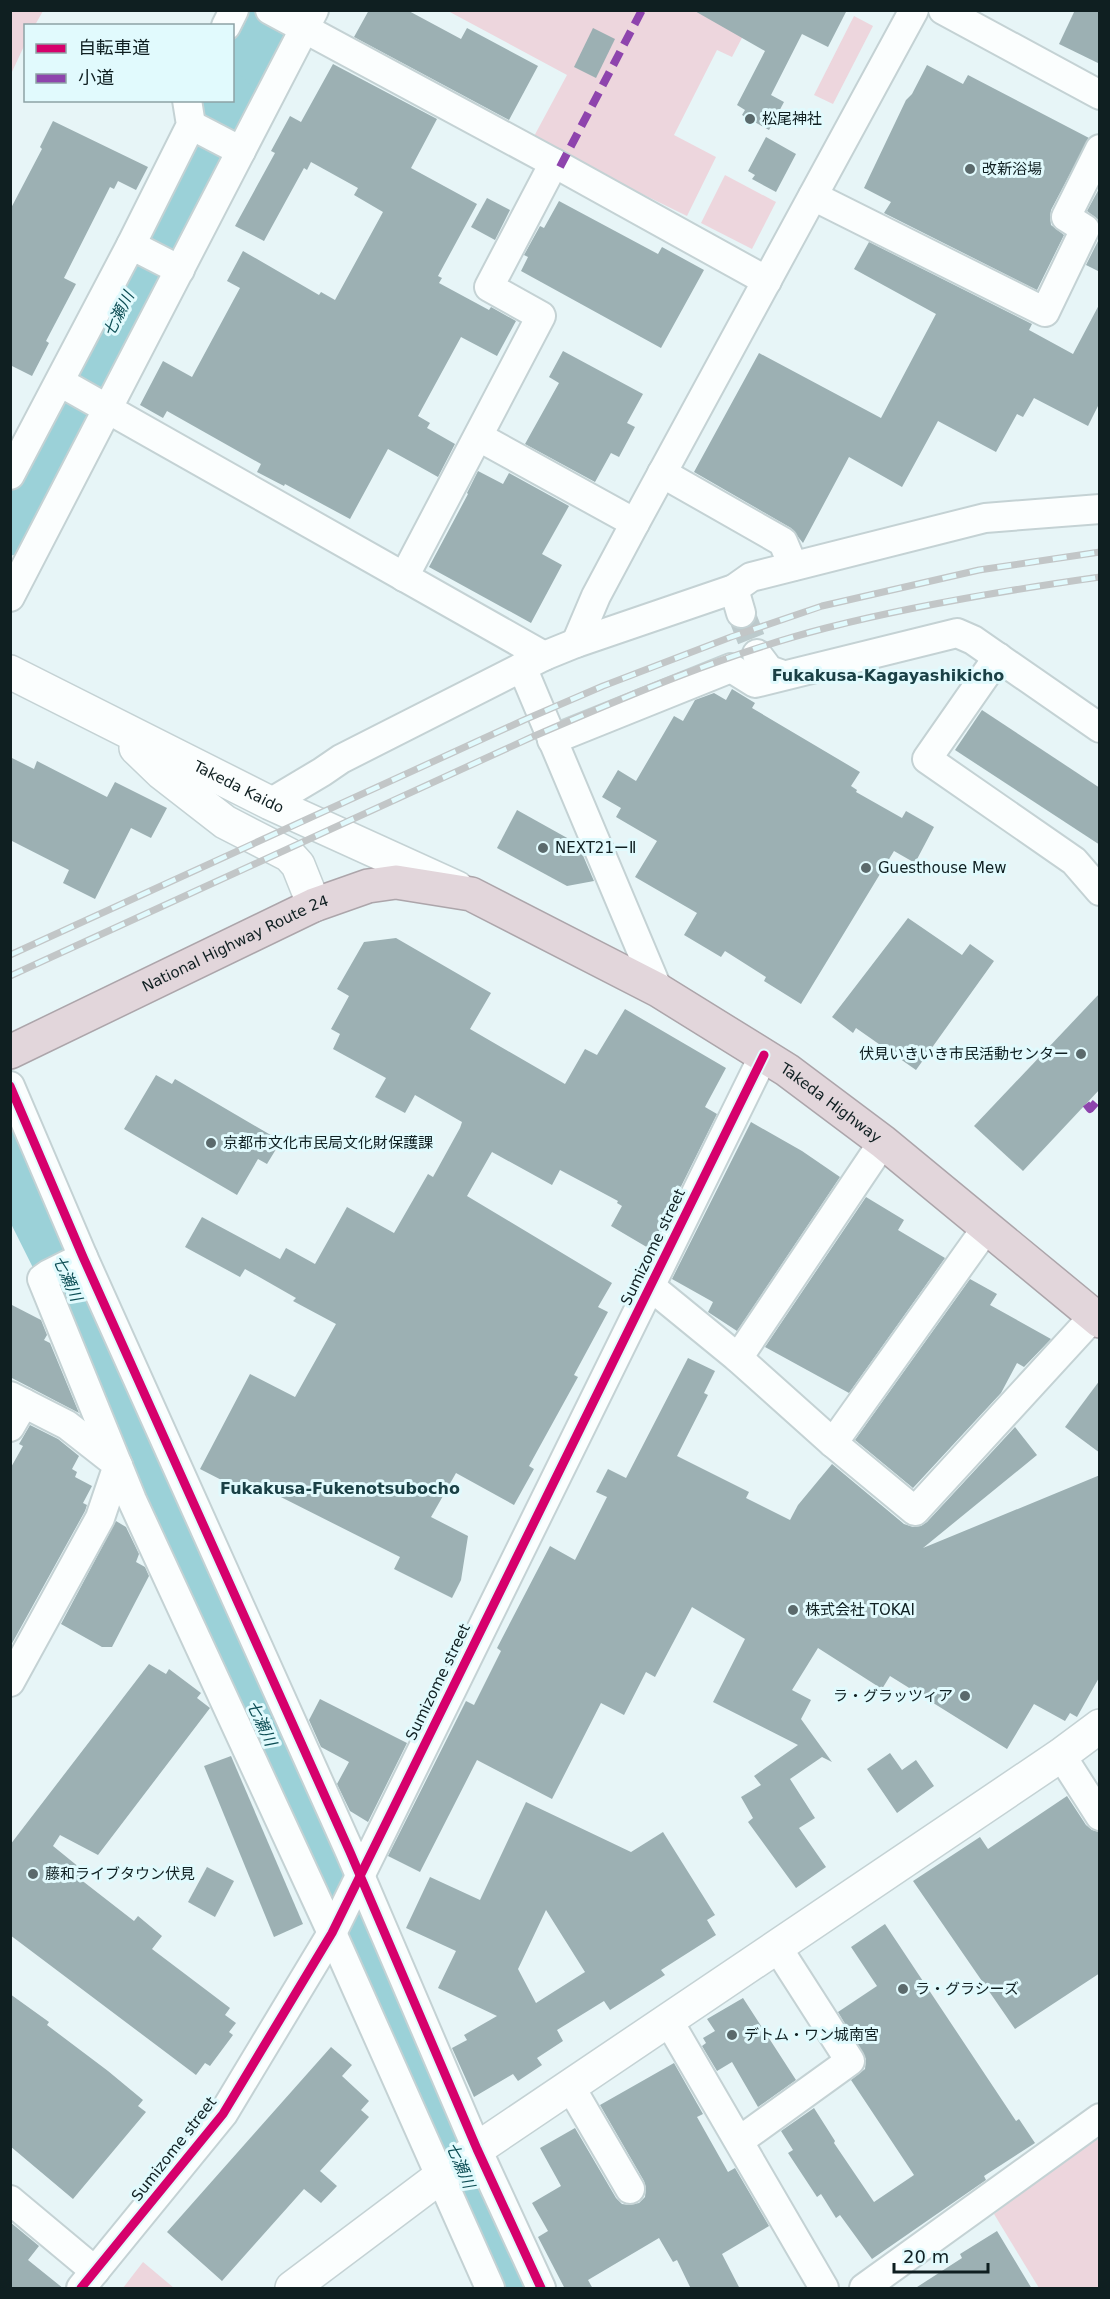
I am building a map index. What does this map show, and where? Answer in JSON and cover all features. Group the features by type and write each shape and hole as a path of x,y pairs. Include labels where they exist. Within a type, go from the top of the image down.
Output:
{"highway":[{"name":"National Highway Route 24","path":"10,1052 314,905 368,886 396,882 471,894"},
{"name":"Takeda Highway","path":"471,894 658,990 764,1055 883,1142 1097,1318"}],"street":[{"path":"227,24 234,10"},
{"path":"576,643 596,596 914,10"},
{"path":"943,10 1100,95"},
{"path":"234,95 293,17 767,281"},
{"path":"10,597 82,395 154,257 208,130 229,102"},
{"path":"10,475 82,395 154,257 208,130"},
{"path":"813,196 1045,312 1085,229 1066,217 1100,149"},
{"path":"404,577 542,316 489,287 554,164"},
{"path":"82,395 404,577 533,662 552,740 658,990"},
{"path":"479,437 635,523"},
{"path":"662,473 783,542 793,566"},
{"path":"270,802 341,759 533,662 576,643 738,601 751,577 985,519 1100,509"},
{"path":"552,740 732,668 755,683 957,633 973,640 1100,728"},
{"path":"757,654 769,670 783,675"},
{"path":"998,657 927,759 1074,861 1100,891"},
{"name":"Takeda Kaido","path":"10,672 270,802 471,894"},
{"path":"112,724 162,773 225,822 289,855 298,865 314,905"},
{"name":"Sumizome street","path":"88,2280 223,2114 334,1928 764,1055"},
{"path":"10,1086 68,1264 357,1880 458,2162 490,2289"},
{"path":"738,1358 883,1142"},
{"path":"833,1443 987,1227"},
{"path":"68,1264 42,1280 132,1500 334,1928 458,2162 541,2289"},
{"path":"650,1286 738,1358 833,1443 915,1511 1097,1318"},
{"path":"15,1409 67,1425 118,1465"},
{"path":"10,1682 100,1518 118,1465"},
{"path":"292,2289 458,2162 1061,1755 1100,1726"},
{"path":"1061,1755 1100,1816"},
{"path":"739,2141 850,2061 777,1947"},
{"path":"668,2020 824,2289"},
{"path":"570,2086 630,2189"},
{"path":"864,2289 1100,2118"},
{"path":"10,2200 88,2280"}],"shaded area":[{"path":"11,10 43,11 36,24 24,24 24,46 11,74"},
{"path":"448,11 756,11 732,57 717,50 674,135 716,157 687,216 532,140 567,75"},
{"path":"854,16 873,26 833,104 814,95"},
{"path":"725,175 776,202 752,249 701,223"},
{"path":"1099,2133 1099,2288 1039,2288 994,2214"},
{"path":"143,2262 174,2288 123,2288"}],"building":[{"path":"369,10 407,10 461,39 467,28 538,66 509,120 354,37"},
{"path":"693,10 847,10 828,47 802,34 771,95 784,102 769,130 742,115 745,110 737,105 765,51"},
{"path":"1075,10 1100,10 1100,64 1059,44"},
{"path":"593,28 615,39 596,78 574,67"},
{"path":"333,64 437,119 411,168 477,204 438,276 442,278 439,283 489,310 491,307 516,321 497,356 461,337 418,416 430,423 427,428 455,444 438,477 388,449 350,519 285,484 284,486 257,472 261,464 167,411 163,418 140,405 163,361 192,377 240,288 227,281 243,251 319,295 321,292 335,300 383,212 354,195 358,188 311,162 307,170 304,168 264,241 235,226 275,153 271,151 290,116 301,122"},
{"name":"改新浴場","path":"927,65 963,84 968,75 1089,138 1051,210 1051,225 1064,235 1037,290 884,213 891,202 864,188 906,100 912,94"},
{"path":"53,121 148,167 136,190 118,181 114,189 110,187 64,278 76,284 46,341 49,343 32,376 10,365 10,210 42,149 40,147"},
{"path":"766,137 796,154 776,192 752,179 755,175 748,171"},
{"path":"1100,187 1100,221 1087,211"},
{"path":"487,198 510,210 495,240 471,227"},
{"path":"559,201 658,254 662,247 704,270 661,348 521,271 528,257 524,255 540,226 544,228"},
{"path":"1100,237 1100,272 1086,265"},
{"path":"869,242 1032,324 1029,330 1073,354 1100,303 1100,402 1088,426 1034,398 1023,417 1017,414 996,452 938,421 902,487 849,457 803,543 791,528 694,472 759,353 881,418 936,314 854,269"},
{"path":"563,351 643,394 627,423 635,427 619,457 611,453 595,482 525,444 559,383 549,377"},
{"path":"478,471 503,484 509,473 569,506 542,554 562,565 531,623 429,567"},
{"path":"732,689 755,703 752,708 860,772 851,786 857,790 856,792 902,818 906,811 934,827 915,863 894,851 801,1004 764,981 766,977 725,951 721,957 684,935 697,913 635,877 657,841 616,817 621,808 602,797 618,770 636,781 674,716 683,721 695,700 714,693 726,700"},
{"path":"982,710 1100,788 1100,845 955,750"},
{"path":"10,757 34,769 37,761 107,797 115,782 167,808 151,838 131,828 95,899 63,883 69,870 10,840"},
{"name":"NEXT21ーⅡ","path":"517,810 578,844 594,881 567,886 497,848"},
{"path":"908,918 962,955 970,944 994,961 916,1070 856,1028 853,1033 832,1017"},
{"path":"396,938 491,993 470,1029 565,1084 585,1049 597,1055 625,1009 726,1068 705,1107 717,1114 650,1249 611,1226 622,1206 617,1203 618,1201 560,1170 552,1185 492,1152 467,1196 612,1283 598,1307 608,1312 574,1375 578,1377 529,1466 534,1469 514,1505 456,1473 431,1517 468,1536 461,1580 452,1598 394,1569 400,1557 247,1480 241,1490 200,1469 250,1374 295,1397 336,1324 293,1301 296,1298 245,1269 240,1277 185,1247 202,1217 280,1259 286,1248 315,1264 347,1207 394,1233 428,1174 433,1177 460,1128 462,1122 415,1095 405,1113 375,1097 386,1078 333,1049 340,1034 331,1029 349,996 337,989 364,942"},
{"path":"1100,993 1100,1089 1023,1171 974,1126"},
{"path":"156,1075 172,1084 175,1079 281,1141 267,1164 258,1159 237,1195 124,1129"},
{"path":"751,1122 802,1151 840,1177 737,1331 708,1312 713,1302 672,1279"},
{"path":"866,1197 904,1220 898,1230 945,1258 849,1393 765,1347"},
{"path":"970,1279 997,1294 990,1305 1051,1339 1024,1367 1017,1363 1001,1393 913,1488 855,1440"},
{"path":"10,1304 41,1320 47,1335 44,1340 50,1343 79,1413 10,1377"},
{"path":"688,1358 715,1371 704,1393 708,1395 677,1456 749,1492 746,1498 790,1520 798,1505 832,1464 904,1524 913,1527 921,1526 1015,1427 1037,1455 923,1548 1100,1475 1100,1676 1077,1717 1070,1713 1065,1721 1034,1704 1007,1749 890,1676 882,1689 818,1648 792,1690 811,1700 801,1719 832,1762 822,1757 790,1779 815,1818 799,1828 826,1867 796,1888 748,1822 753,1818 741,1797 761,1785 754,1776 798,1745 713,1702 745,1639 692,1607 655,1677 646,1672 624,1715 601,1703 552,1799 477,1760 420,1872 388,1856 466,1701 474,1705 501,1651 497,1648 550,1546 575,1560 607,1497 596,1492 608,1469 626,1478"},
{"path":"1100,1380 1100,1453 1065,1427"},
{"path":"30,1425 58,1439 79,1456 72,1469 77,1472 75,1477 92,1486 83,1503 87,1505 85,1511 10,1647 10,1469 23,1446 19,1444"},
{"path":"116,1521 126,1527 139,1554 136,1562 145,1567 149,1576 112,1647 102,1647 61,1624"},
{"name":"藤和ライブタウン伏見","path":"149,1664 166,1674 169,1669 201,1693 197,1698 210,1708 98,1855 60,1835 53,1846 85,1872 80,1879 134,1921 138,1916 162,1936 152,1949 230,2008 225,2015 236,2023 229,2032 233,2035 210,2066 205,2063 196,2075 10,1935 10,1845"},
{"path":"320,1699 407,1743 368,1822 350,1811 337,1784 349,1762 321,1747 309,1720"},
{"path":"890,1753 902,1770 916,1760 934,1786 897,1813 867,1769"},
{"path":"231,1756 303,1924 274,1937 204,1766"},
{"path":"1067,1796 1086,1825 1100,1832 1100,1973 1015,2029 913,1881 980,1837 988,1849"},
{"path":"526,1802 631,1852 663,1832 715,1915 707,1920 716,1935 661,1970 665,1975 610,2010 604,2001 557,2030 563,2041 537,2058 542,2065 518,2081 513,2074 474,2097 452,2048 467,2040 464,2035 497,2016 438,1988 456,1951 406,1928 430,1877 480,1900","holes":["546,1910 585,1972 536,2003 518,1969"]},
{"path":"207,1867 234,1881 215,1917 188,1902"},
{"path":"885,1924 1016,2121 1019,2119 1035,2143 984,2176 986,2180 872,2259 840,2215 836,2218 821,2194 817,2197 788,2153 793,2150 781,2131 814,2108 835,2141 834,2143 874,2202 914,2175 851,2080 865,2069 866,2059 838,2012 877,1986 851,1947"},
{"path":"10,1994 49,2022 47,2025 143,2100 138,2106 146,2112 73,2199 10,2146"},
{"path":"743,1998 796,2080 758,2107 732,2062 717,2071 702,2046 706,2043 703,2038 715,2031 707,2019"},
{"path":"331,2047 352,2065 342,2076 369,2101 361,2110 369,2117 320,2171 337,2186 321,2203 304,2189 222,2281 167,2232"},
{"path":"674,2063 703,2114 697,2117 728,2172 735,2168 769,2226 722,2254 740,2289 691,2289 677,2260 673,2262 659,2238 588,2280 593,2289 565,2289 538,2237 548,2231 532,2203 561,2186 540,2148 575,2128 616,2198 622,2204 639,2203 645,2197 644,2181 600,2105"},
{"path":"10,2222 39,2246 28,2260 64,2289 10,2289"},
{"path":"997,2231 1032,2289 914,2289 962,2258 960,2254"}],"waterway":[{"name":"七瀬川","path":"234,84 272,10"},
{"name":"七瀬川","path":"10,527 225,102"},
{"name":"七瀬川","path":"10,1158 71,1280 87,1328 169,1504 177,1538 292,1788 299,1822 305,1835 322,1853 404,2028 513,2288"}],"tunnel":[{"path":"741,613 757,654"}],"railway":[{"path":"10,955 524,720 603,686 731,637 822,606 979,570 1100,552"},
{"path":"10,976 532,737 640,691 714,663 788,638 894,612 1100,577"}],"marked path":[{"path":"560,167 642,10"},
{"path":"1086,1104 1090,1109 1100,1098"}],"cycle path":[{"path":"81,2288 223,2114 332,1933 764,1055"},
{"path":"10,1086 83,1257 350,1852 477,2149 541,2288"}],"place":[{"name":"松尾神社","path":"750,119"},
{"name":"改新浴場","path":"970,169"},
{"name":"NEXT21ーⅡ","path":"543,848"},
{"name":"Guesthouse Mew","path":"866,868"},
{"name":"伏見いきいき市民活動センター","path":"1081,1054"},
{"name":"京都市文化市民局文化財保護課","path":"211,1143"},
{"name":"株式会社 TOKAI","path":"793,1610"},
{"name":"ラ・グラッツィア","path":"965,1696"},
{"name":"藤和ライブタウン伏見","path":"33,1874"},
{"name":"ラ・グラシーズ","path":"903,1989"},
{"name":"デトム・ワン城南宮","path":"732,2035"}],"district":[{"name":"Fukakusa-Kagayashikicho","path":"888,675"},
{"name":"Fukakusa-Fukenotsubocho","path":"340,1488"}]}
